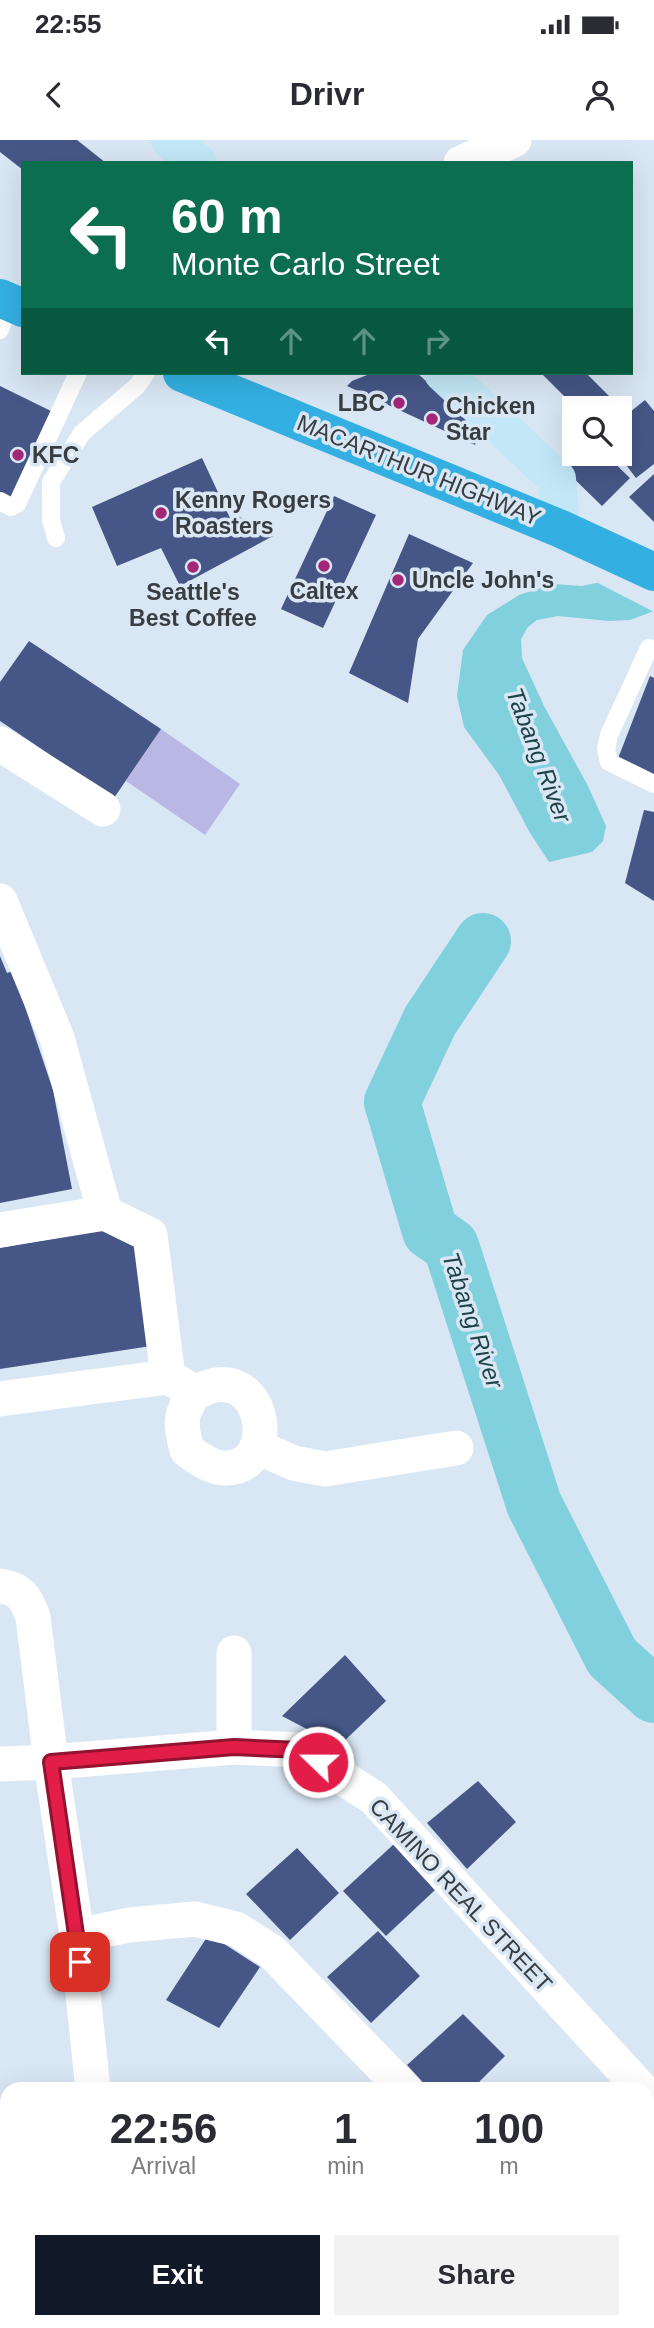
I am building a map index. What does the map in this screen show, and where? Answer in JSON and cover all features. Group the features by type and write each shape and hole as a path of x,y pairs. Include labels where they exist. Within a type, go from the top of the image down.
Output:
{"highway":[{"name":"MACARTHUR HIGHWAY","path":"188,375 235,388 562,529 643,567"}],"street":[{"path":"170,140 196,161"},
{"path":"466,161 514,140"},
{"path":"445,375 557,479 562,529"},
{"path":"0,744 103,809"},
{"path":"0,901 57,1038 105,1213"},
{"path":"0,1230 105,1213 150,1235 182,1384 185,1407 180,1426 187,1450 205,1463 226,1468 245,1462 257,1447 262,1424 256,1405 240,1389 218,1385 182,1384 0,1399"},
{"path":"257,1447 295,1464 325,1469 456,1448"},
{"path":"0,1586 15,1588 26,1598 33,1617 77,1936 92,2082"},
{"path":"234,1653 234,1747"},
{"name":"CAMINO REAL STREET","path":"0,1764 234,1747 300,1750 373,1798 635,2082"},
{"path":"77,1936 129,1925 195,1919 236,1928 272,1952 397,2082"}],"lane":[{"path":"0,501 11,507 17,504 77,375"},
{"path":"56,538 51,520 51,482 82,433 136,386 144,375"},
{"path":"649,648 609,735 606,749 609,762 654,784"}],"shaded area":[{"path":"161,729 240,784 205,835 126,781"}],"water":[{"path":"605,581 654,611 630,620 609,621 558,616 537,620 528,627 521,639 522,658 606,826 603,841 592,852 549,862 499,775 464,727 457,696 463,650 487,615 519,595 553,584 582,586"},
{"path":"459,941 483,941 486,962 480,976 464,997 457,1015 442,1022 442,1035 425,1057 429,1063 419,1074 426,1082 410,1096 420,1117 417,1128 431,1149 437,1166 455,1250 426,1226 416,1183 405,1175 401,1167 409,1154 399,1141 399,1124 392,1103 393,1093 400,1082 400,1073 410,1069 414,1060 411,1052 427,1031 426,1023 430,1016 418,995 437,960"}],"pier":[{"path":"654,553 654,612 596,582 606,576"}],"building":[{"path":"0,140 77,140 103,161 21,161 21,168 0,152"},
{"path":"367,375 419,375 480,428 475,445 347,386"},
{"path":"543,375 588,375 609,396 564,396"},
{"name":"KFC","path":"0,386 55,413 12,502 0,497"},
{"path":"645,400 654,411 654,464 636,478 627,466 632,466 632,410"},
{"name":"Kenny Rogers Roasters","path":"202,458 230,518 238,516 273,536 180,586 161,548 117,566 92,507"},
{"path":"562,463 562,466 618,466 630,478 602,506 560,465"},
{"path":"654,474 654,522 629,497"},
{"path":"334,496 376,515 323,628 281,609"},
{"path":"409,534 473,563 418,639 408,703 349,673"},
{"path":"29,641 161,729 114,798 0,721 0,682"},
{"path":"650,676 654,678 654,775 617,761"},
{"path":"644,810 654,812 654,901 625,883"},
{"path":"0,956 7,973 13,971 53,1090 72,1189 0,1203"},
{"path":"108,1229 140,1244 151,1346 0,1369 0,1248"},
{"path":"345,1655 386,1701 339,1746 282,1716"},
{"path":"478,1781 516,1822 467,1869 427,1823"},
{"path":"394,1844 435,1890 386,1936 343,1891"},
{"path":"297,1848 339,1893 290,1940 246,1894"},
{"path":"378,1931 420,1976 371,2023 327,1977"},
{"path":"209,1934 260,1967 219,2028 166,2000"},
{"path":"463,2014 505,2056 479,2082 423,2082 407,2065"}],"waterway":[{"name":"Tabang River","path":"483,941 430,1021 392,1102 430,1231 451,1246 534,1504 612,1657 654,1695"}],"place":[{"name":"LBC","path":"399,403"},
{"name":"Chicken Star","path":"432,419"},
{"name":"KFC","path":"18,455"},
{"name":"Kenny Rogers Roasters","path":"161,513"},
{"name":"Caltex","path":"324,566"},
{"name":"Seattle's Best Coffee","path":"193,567"},
{"name":"Uncle John's","path":"398,580"}],"route":[{"path":"80,1962 51,1762 234,1747 300,1750 318,1762"}]}
